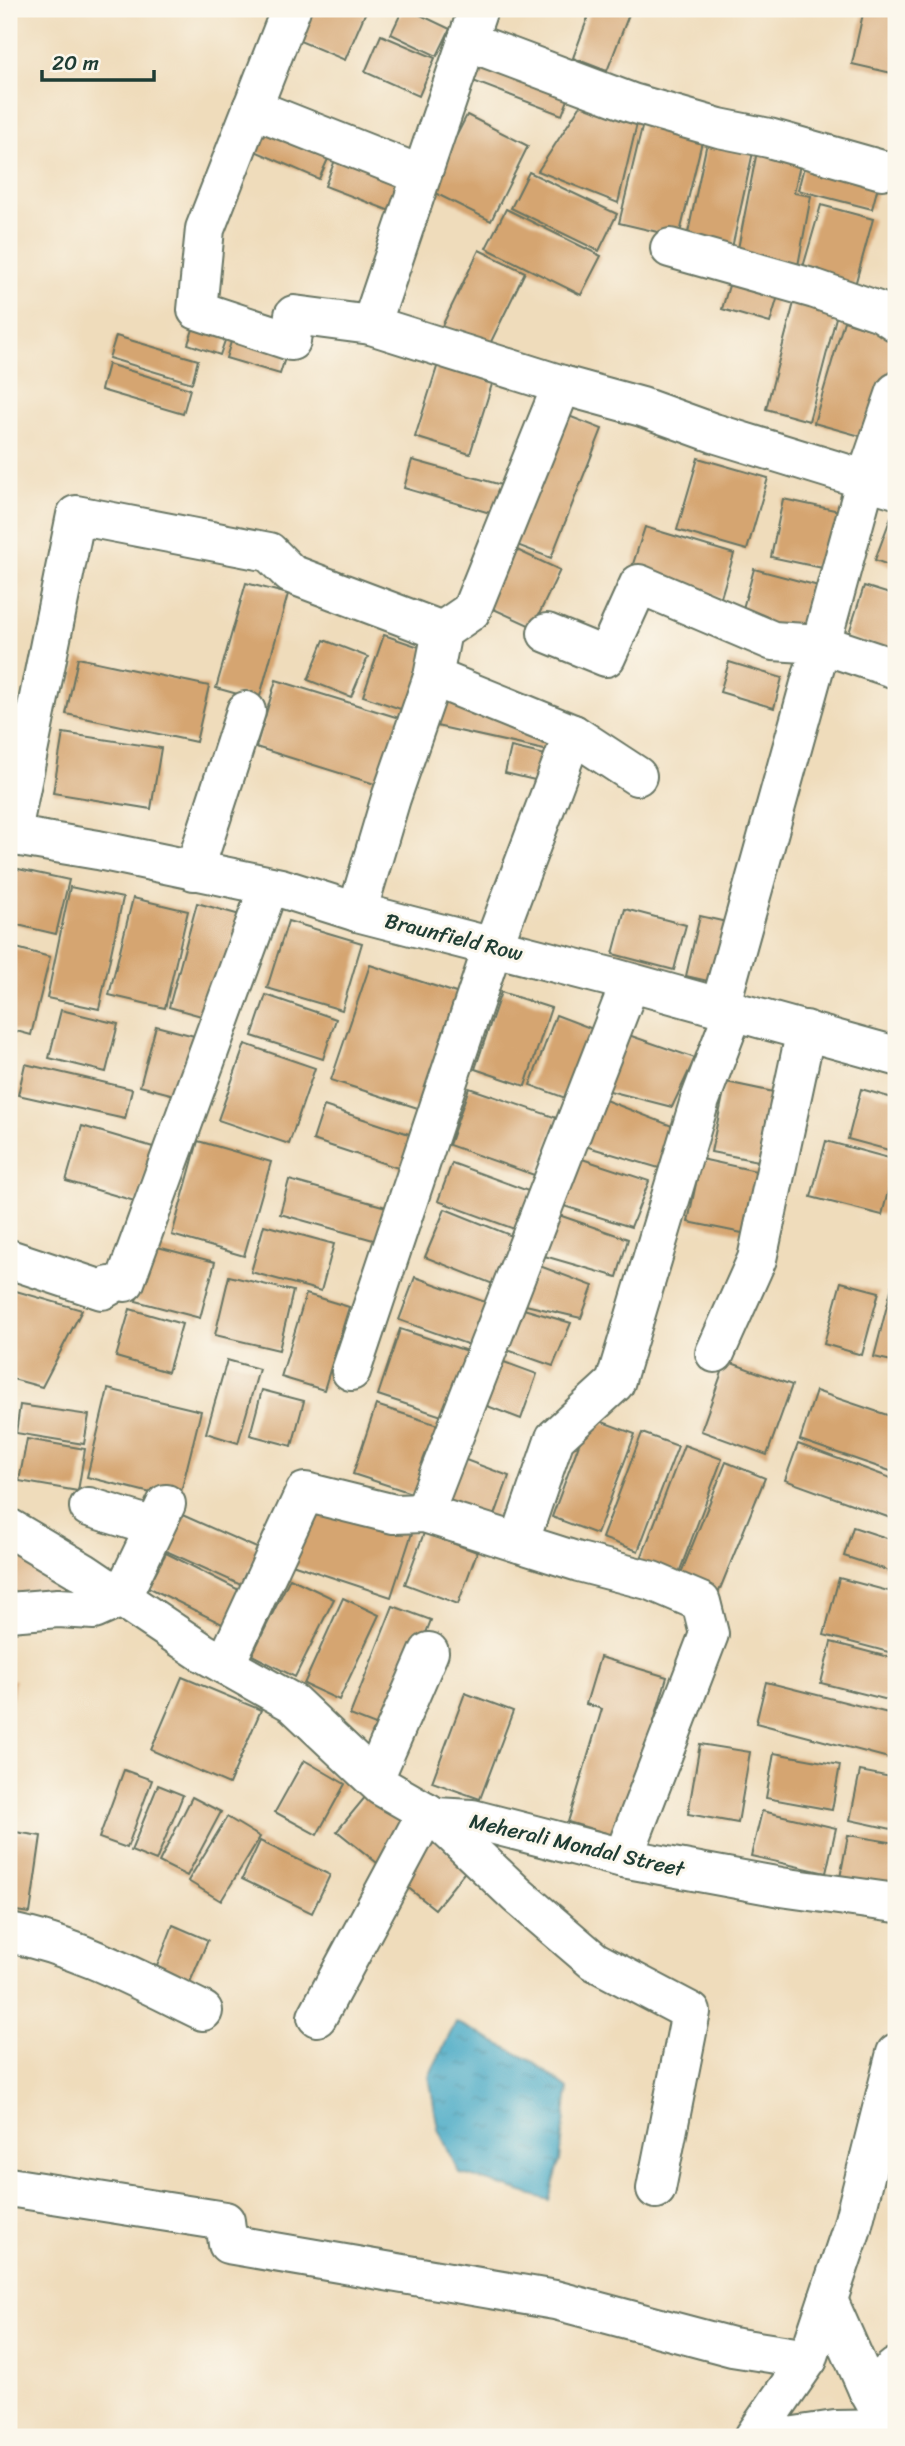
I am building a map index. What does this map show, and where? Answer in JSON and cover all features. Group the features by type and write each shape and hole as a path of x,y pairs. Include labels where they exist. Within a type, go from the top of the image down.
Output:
{"street":[{"path":"291,9 205,229 197,310 291,341 294,315 370,325 642,407 715,433 881,484"},
{"path":"370,325 472,25 632,103 881,170"},
{"path":"252,108 421,175"},
{"path":"670,248 829,294 881,312 896,323"},
{"path":"358,912 391,798 433,677 442,631 471,611 562,385"},
{"path":"519,1543 555,1438 615,1383 727,1009 821,643 881,484 896,392"},
{"path":"10,835 76,515 269,552 291,574 442,631"},
{"path":"547,633 606,657 639,584 772,641 821,643 896,669"},
{"path":"433,677 573,734 637,776"},
{"path":"194,871 246,711"},
{"path":"351,1371 493,946 573,734"},
{"name":"Braunfield Row","path":"10,835 98,850 269,886 896,1056"},
{"path":"9,1259 102,1290 117,1284 269,886"},
{"path":"425,1513 630,983"},
{"path":"715,1353 757,1259 806,1030"},
{"path":"225,1665 305,1492 394,1514 425,1513 579,1562 652,1581 701,1602 709,1634 623,1858"},
{"path":"9,1612 58,1608 94,1609 121,1598 160,1516 89,1507"},
{"name":"Meherali Mondal Street","path":"9,1528 83,1572 225,1665 293,1703 381,1786 431,1815 472,1819 623,1858 781,1887 896,1903"},
{"path":"374,1779 429,1652"},
{"path":"317,2017 431,1815 517,1895 594,1961 691,2012 656,2189"},
{"path":"9,1933 27,1936 115,1968 203,2011"},
{"path":"754,2437 808,2359 852,2228 896,2053"},
{"path":"9,2187 225,2221 228,2244 555,2300 732,2347 808,2359"},
{"path":"788,2437 835,2430 893,2430 882,2378 828,2300"}],"water":[{"path":"456,2022 530,2060 568,2089 560,2161 549,2200 459,2173 438,2129 429,2076"}],"building":[{"path":"300,9 367,9 345,60 288,36"},
{"path":"403,9 450,29 437,56 391,34"},
{"path":"591,9 631,9 607,71 573,58"},
{"path":"864,9 896,9 896,74 852,64"},
{"path":"381,35 435,58 419,96 365,72"},
{"path":"484,53 573,87 562,115 473,81"},
{"path":"591,89 640,111 618,203 538,171"},
{"path":"467,115 528,146 491,221 429,190"},
{"path":"645,115 705,129 679,237 619,223"},
{"path":"269,119 333,148 319,179 255,151"},
{"path":"709,133 755,143 730,257 685,247"},
{"path":"758,146 802,155 794,193 811,196 797,271 736,259"},
{"path":"339,150 412,178 398,214 325,186"},
{"path":"807,155 881,175 872,209 798,190"},
{"path":"529,172 617,214 599,251 511,208"},
{"path":"821,205 873,219 854,289 801,274"},
{"path":"506,209 601,256 581,295 486,248"},
{"path":"479,250 525,272 487,350 441,328"},
{"path":"733,272 781,286 770,323 722,309"},
{"path":"796,295 839,306 809,421 766,409"},
{"path":"198,315 230,326 220,355 188,344"},
{"path":"844,321 896,337 896,352 871,439 814,423"},
{"path":"235,329 289,345 280,374 226,358"},
{"path":"116,336 198,360 192,383 109,358"},
{"path":"108,364 190,389 183,414 101,390"},
{"path":"438,364 493,381 470,454 415,437"},
{"path":"556,411 602,429 551,558 504,540"},
{"path":"698,458 768,478 747,550 677,530"},
{"path":"412,460 505,486 497,515 404,488"},
{"path":"783,499 844,512 832,570 771,557"},
{"path":"891,517 896,519 896,568 875,560"},
{"path":"645,527 734,554 721,597 631,570"},
{"path":"502,543 560,570 533,627 476,601"},
{"path":"754,569 826,588 813,638 740,619"},
{"path":"246,583 288,594 259,700 216,688"},
{"path":"864,586 896,596 896,652 848,636"},
{"path":"384,635 434,652 412,713 363,696"},
{"path":"324,640 368,657 351,697 308,680"},
{"path":"78,658 209,686 196,742 66,714"},
{"path":"729,662 782,678 774,708 720,692"},
{"path":"276,680 399,718 378,785 256,747"},
{"path":"437,685 563,733 558,753 423,723"},
{"path":"63,733 161,748 151,809 53,793"},
{"path":"511,747 558,758 552,784 505,773"},
{"path":"9,867 69,880 56,934 9,923"},
{"path":"70,887 123,898 99,1009 47,998"},
{"path":"133,898 188,911 165,1008 109,995"},
{"path":"197,903 240,915 212,1019 169,1007"},
{"path":"625,909 686,925 674,970 613,954"},
{"path":"700,916 735,924 721,984 686,976"},
{"path":"288,921 362,943 342,1010 267,988"},
{"path":"9,946 50,957 31,1035 9,1029"},
{"path":"370,965 465,996 427,1111 331,1080"},
{"path":"501,992 551,1008 525,1086 475,1069"},
{"path":"266,995 336,1019 323,1059 252,1036"},
{"path":"61,1010 118,1024 106,1072 49,1058"},
{"path":"556,1015 593,1029 568,1099 530,1085"},
{"path":"156,1026 202,1038 186,1098 140,1086"},
{"path":"617,1031 695,1058 672,1107 598,1088"},
{"path":"245,1044 315,1068 289,1144 218,1120"},
{"path":"25,1064 132,1089 125,1119 18,1095"},
{"path":"726,1082 788,1095 774,1164 711,1152"},
{"path":"469,1088 557,1118 537,1176 449,1145"},
{"path":"861,1089 896,1099 896,1152 848,1139"},
{"path":"600,1098 672,1126 659,1168 585,1146"},
{"path":"324,1106 418,1137 407,1171 313,1140"},
{"path":"82,1126 153,1147 138,1202 66,1181"},
{"path":"198,1141 271,1162 244,1256 172,1235"},
{"path":"826,1141 896,1160 882,1215 811,1197"},
{"path":"576,1157 649,1181 631,1227 561,1205"},
{"path":"701,1159 770,1174 757,1236 688,1222"},
{"path":"452,1163 531,1192 517,1230 438,1201"},
{"path":"289,1180 386,1207 377,1241 280,1214"},
{"path":"445,1209 522,1240 503,1288 425,1257"},
{"path":"553,1213 628,1239 617,1277 541,1255"},
{"path":"264,1225 334,1244 321,1291 251,1272"},
{"path":"150,1245 215,1262 200,1318 136,1301"},
{"path":"529,1262 593,1286 581,1318 517,1303"},
{"path":"229,1276 293,1291 279,1350 215,1335"},
{"path":"415,1277 494,1305 478,1348 399,1320"},
{"path":"841,1282 879,1292 862,1355 824,1344"},
{"path":"893,1282 896,1283 896,1362 874,1357"},
{"path":"9,1289 82,1310 42,1387 9,1378"},
{"path":"306,1294 349,1307 324,1390 281,1377"},
{"path":"510,1305 571,1323 553,1366 496,1346"},
{"path":"130,1309 182,1324 168,1372 116,1357"},
{"path":"400,1329 476,1354 454,1420 378,1395"},
{"path":"493,1358 537,1374 521,1419 477,1402"},
{"path":"227,1360 259,1369 238,1443 206,1433"},
{"path":"726,1361 792,1385 767,1455 701,1431"},
{"path":"108,1389 201,1411 179,1500 87,1477"},
{"path":"262,1390 304,1401 292,1446 250,1435"},
{"path":"816,1391 896,1418 896,1473 800,1440"},
{"path":"20,1405 89,1415 84,1444 16,1433"},
{"path":"376,1405 447,1428 424,1497 353,1474"},
{"path":"589,1417 635,1434 597,1534 552,1517"},
{"path":"642,1433 678,1446 638,1551 602,1538"},
{"path":"27,1439 85,1449 78,1491 19,1481"},
{"path":"798,1444 896,1480 896,1520 785,1480"},
{"path":"684,1445 722,1459 677,1578 639,1564"},
{"path":"455,1456 509,1476 494,1518 439,1501"},
{"path":"726,1462 765,1478 716,1599 677,1583"},
{"path":"313,1500 412,1533 391,1597 292,1564"},
{"path":"180,1514 259,1549 243,1586 164,1550"},
{"path":"853,1527 896,1541 896,1573 844,1556"},
{"path":"424,1533 477,1552 458,1604 405,1584"},
{"path":"12,1550 67,1580 67,1600 9,1598"},
{"path":"166,1553 243,1592 226,1626 148,1587"},
{"path":"290,1578 334,1599 295,1677 252,1655"},
{"path":"839,1578 896,1593 896,1654 824,1635"},
{"path":"343,1598 379,1615 339,1700 304,1684"},
{"path":"393,1606 431,1620 388,1730 350,1715"},
{"path":"831,1642 896,1659 896,1702 821,1683"},
{"path":"600,1657 667,1677 620,1837 568,1822 602,1709 586,1704"},
{"path":"182,1677 261,1710 229,1784 151,1750"},
{"path":"9,1679 15,1680 10,1718 9,1718"},
{"path":"766,1682 896,1715 896,1760 756,1723"},
{"path":"465,1693 513,1711 480,1799 432,1782"},
{"path":"700,1744 750,1752 738,1823 688,1814"},
{"path":"774,1753 840,1765 832,1810 766,1798"},
{"path":"304,1760 345,1784 317,1835 275,1812"},
{"path":"124,1770 152,1780 127,1848 99,1838"},
{"path":"860,1771 896,1778 896,1830 850,1820"},
{"path":"158,1785 183,1795 156,1861 131,1851"},
{"path":"371,1790 468,1868 435,1909 337,1831"},
{"path":"192,1797 221,1812 187,1876 159,1862"},
{"path":"762,1811 836,1828 826,1873 751,1856"},
{"path":"227,1817 260,1837 221,1901 188,1881"},
{"path":"9,1831 41,1836 30,1913 9,1910"},
{"path":"848,1835 896,1843 895,1888 840,1878"},
{"path":"260,1841 330,1875 312,1913 242,1879"},
{"path":"173,1925 208,1940 188,1987 154,1974"}]}
